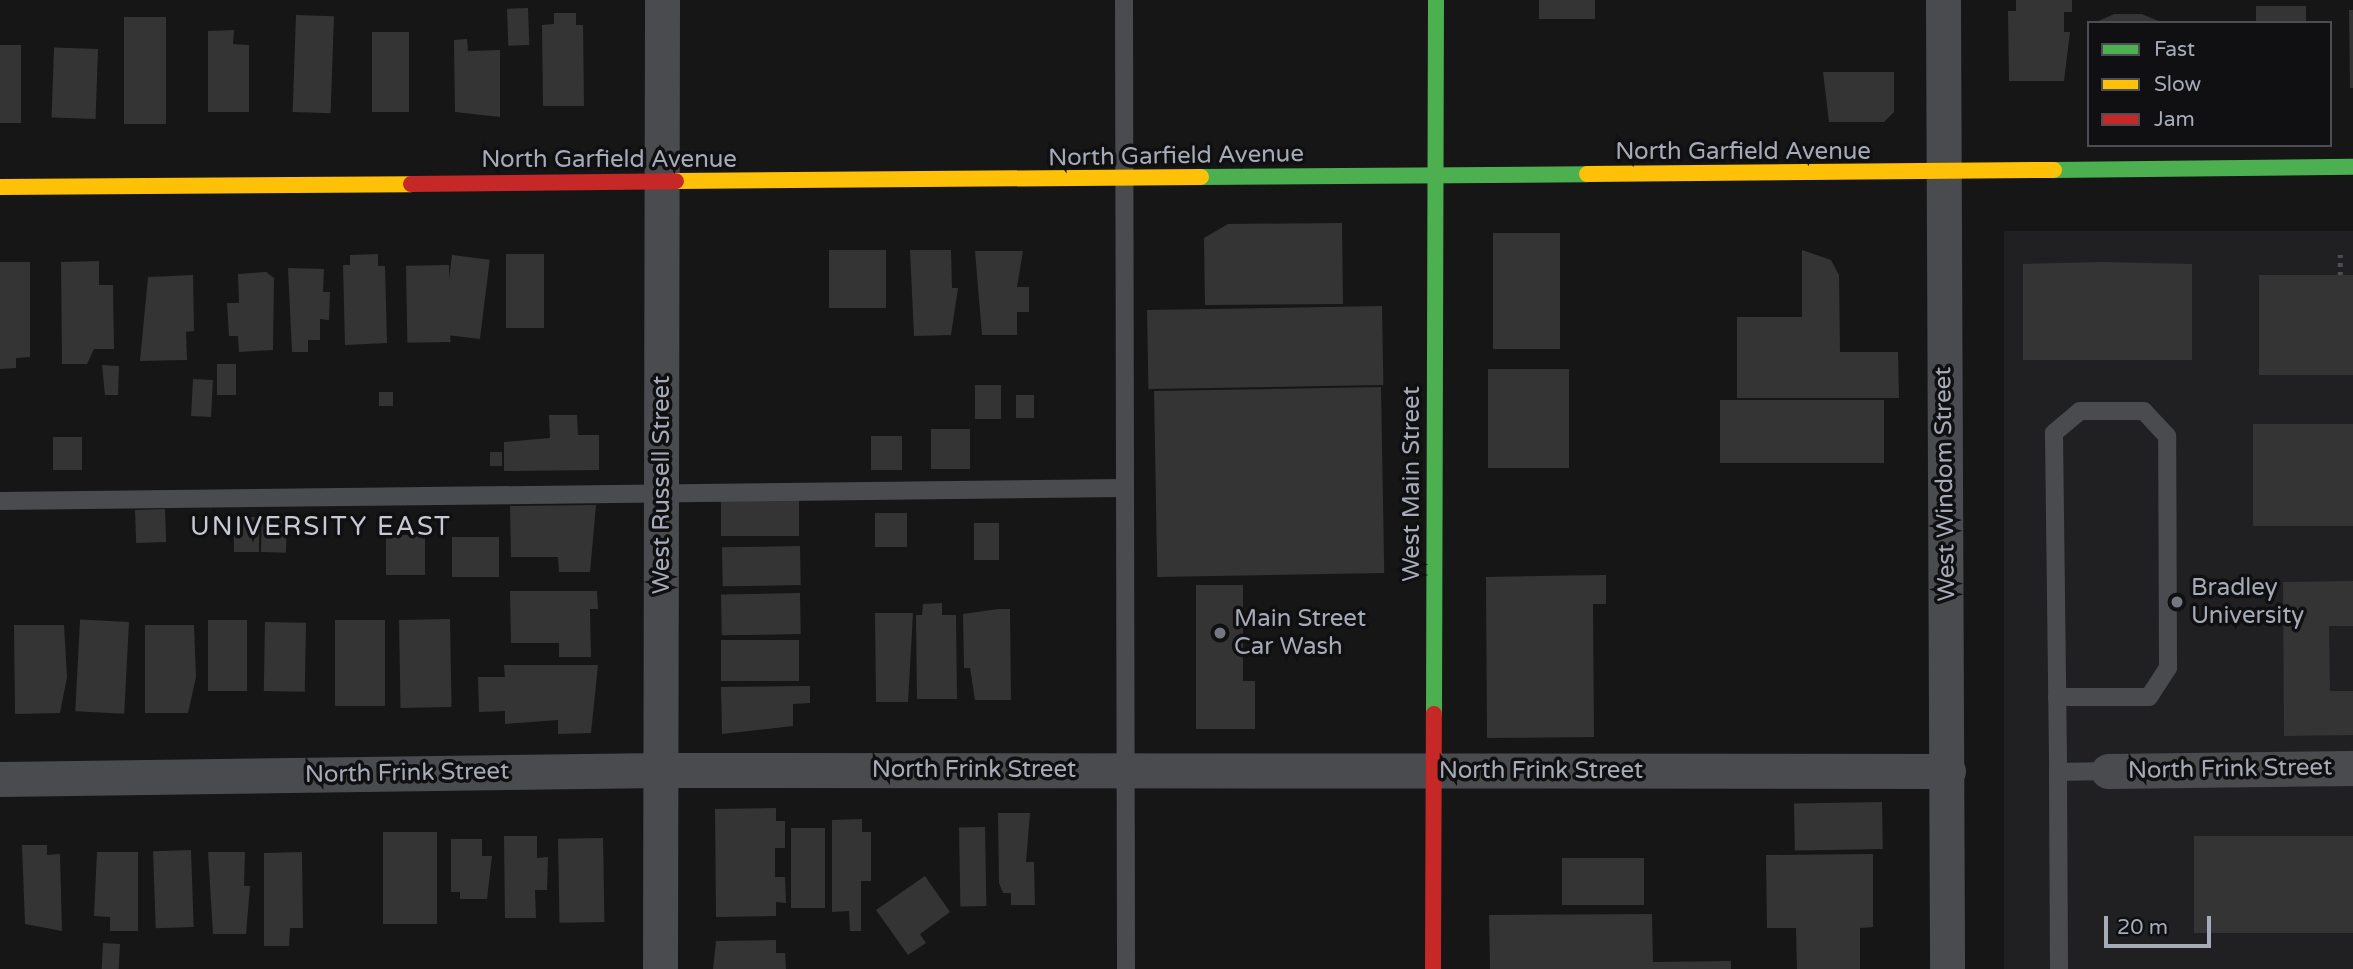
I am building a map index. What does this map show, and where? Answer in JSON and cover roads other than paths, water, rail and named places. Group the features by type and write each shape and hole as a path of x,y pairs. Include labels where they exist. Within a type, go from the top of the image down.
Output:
{"street":[{"name":"West Russell Street","path":"660,969 662,0"},
{"name":"West Main Street","path":"1433,969 1436,0"},
{"name":"West Windom Street","path":"1943,0 1947,969"},
{"name":"North Garfield Avenue","path":"0,187 1944,173 2353,167"},
{"name":"North Frink Street","path":"2108,771 2353,768"},
{"name":"North Frink Street","path":"0,779 662,770 1948,771"}],"lane":[{"path":"1124,0 1126,969"},
{"path":"2057,697 2149,697 2168,668 2167,436 2144,411 2080,411 2054,433 2059,969"},
{"path":"0,501 1124,488"},
{"path":"2058,772 2108,771"}],"place":[{"name":"Bradley University","path":"2177,602"},
{"name":"Main Street Car Wash","path":"1220,633"}],"district":[{"name":"UNIVERSITY EAST","path":"321,527"}]}
